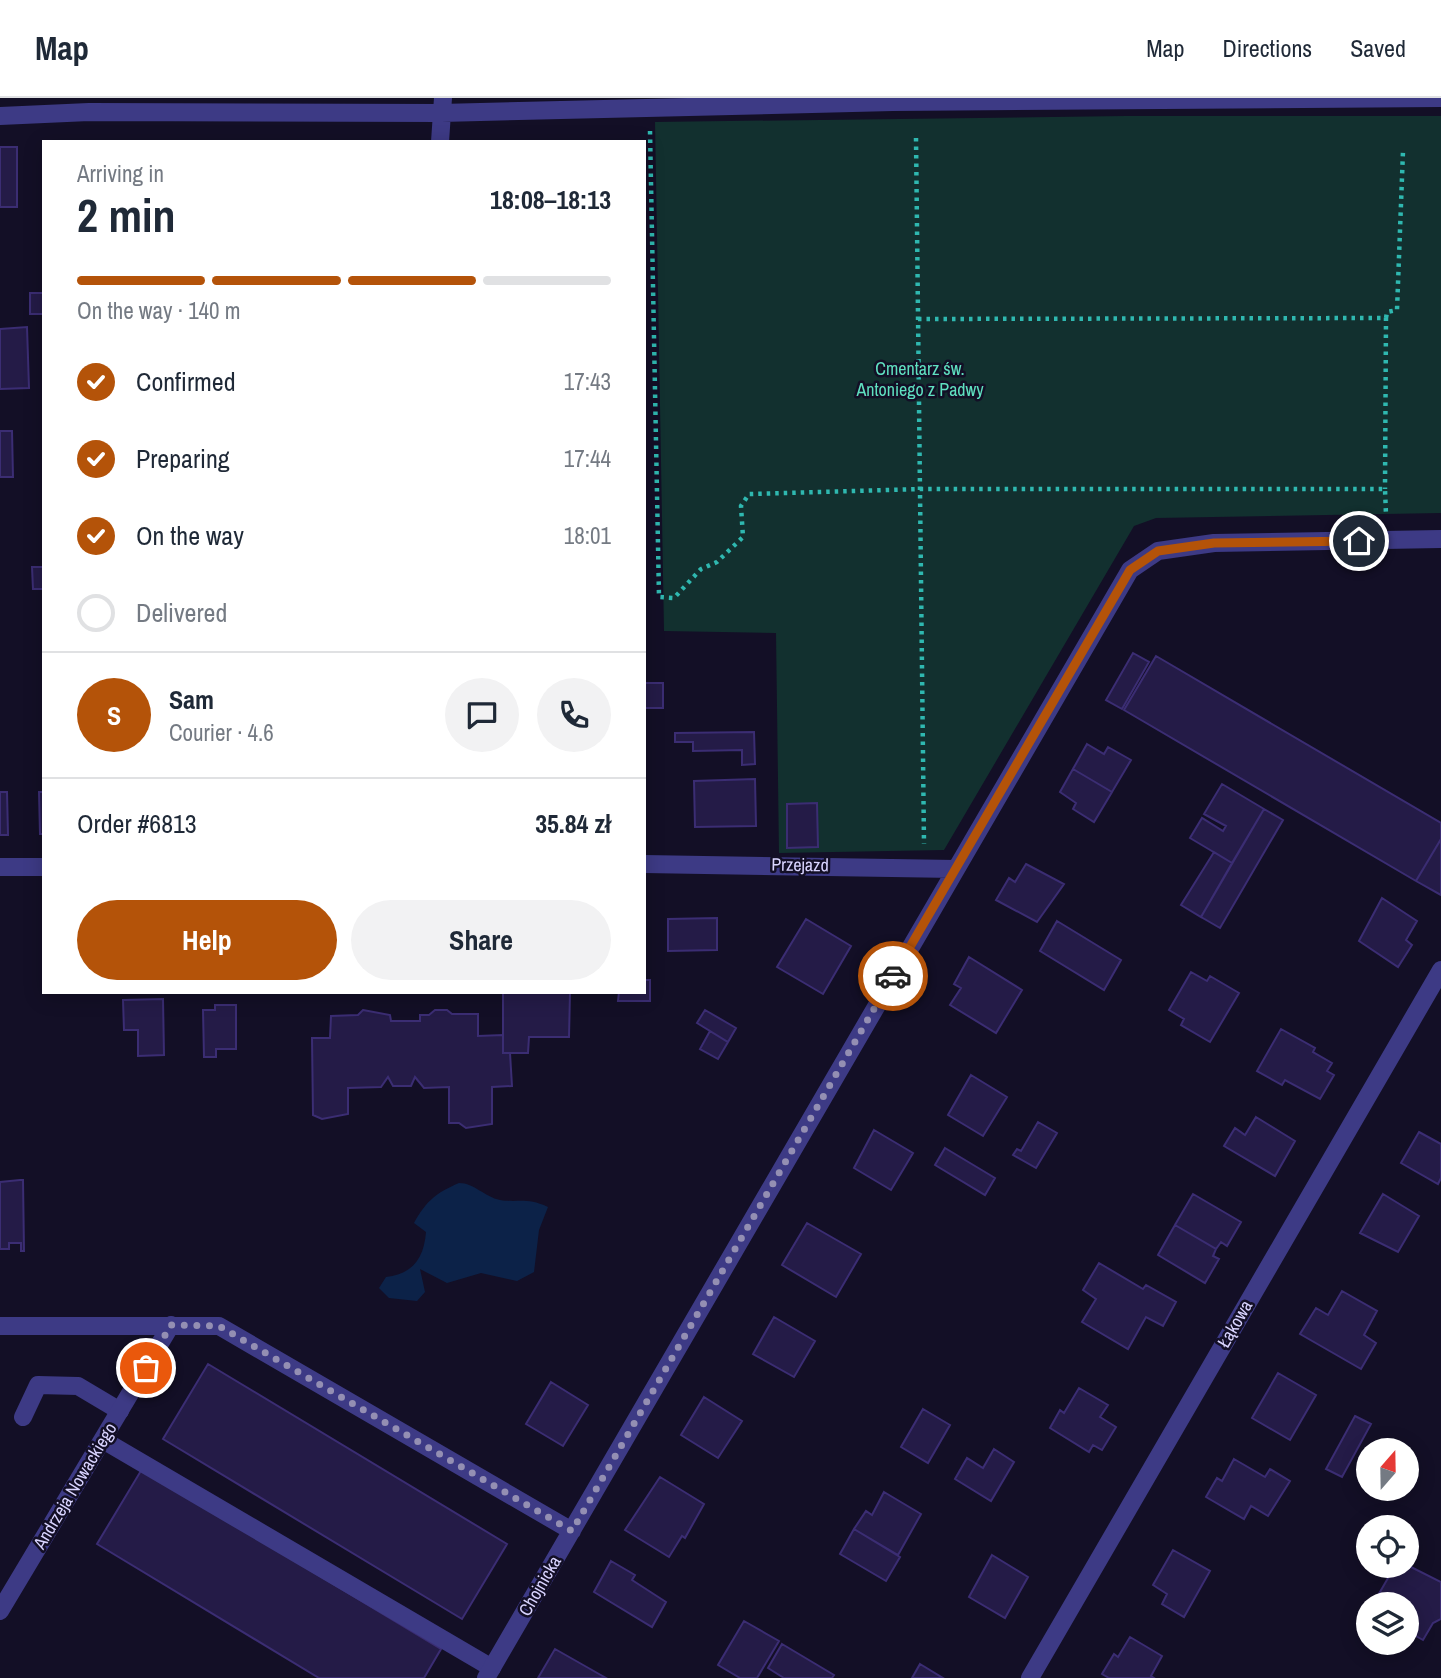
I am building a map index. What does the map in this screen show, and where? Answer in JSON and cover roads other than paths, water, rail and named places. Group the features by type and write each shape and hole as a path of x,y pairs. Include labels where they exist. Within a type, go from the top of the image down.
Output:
{"street":[{"path":"0,116 442,105 650,108 1141,99 1441,98"},
{"path":"440,140 442,105"},
{"name":"Chojnicka","path":"489,1673 1130,570 1158,551 1214,543 1441,539"},
{"name":"Przejazd","path":"646,864 956,869"},
{"path":"0,867 42,867"},
{"name":"Łąkowa","path":"1030,1678 1441,970"},
{"name":"Andrzeja Nowackiego","path":"0,1611 171,1325"},
{"path":"0,1326 219,1326 572,1531"},
{"path":"23,1417 38,1385 78,1386 120,1411"},
{"path":"103,1440 489,1673"}],"water":[{"path":"459,1183 470,1185 500,1200 528,1201 548,1207 539,1230 534,1272 517,1281 481,1273 447,1283 420,1269 425,1292 417,1301 389,1298 379,1288 386,1277 410,1268 423,1250 426,1232 414,1223 433,1198"}],"park label":[{"name":"Cmentarz św. Antoniego z Padwy","path":"920,379"}]}
